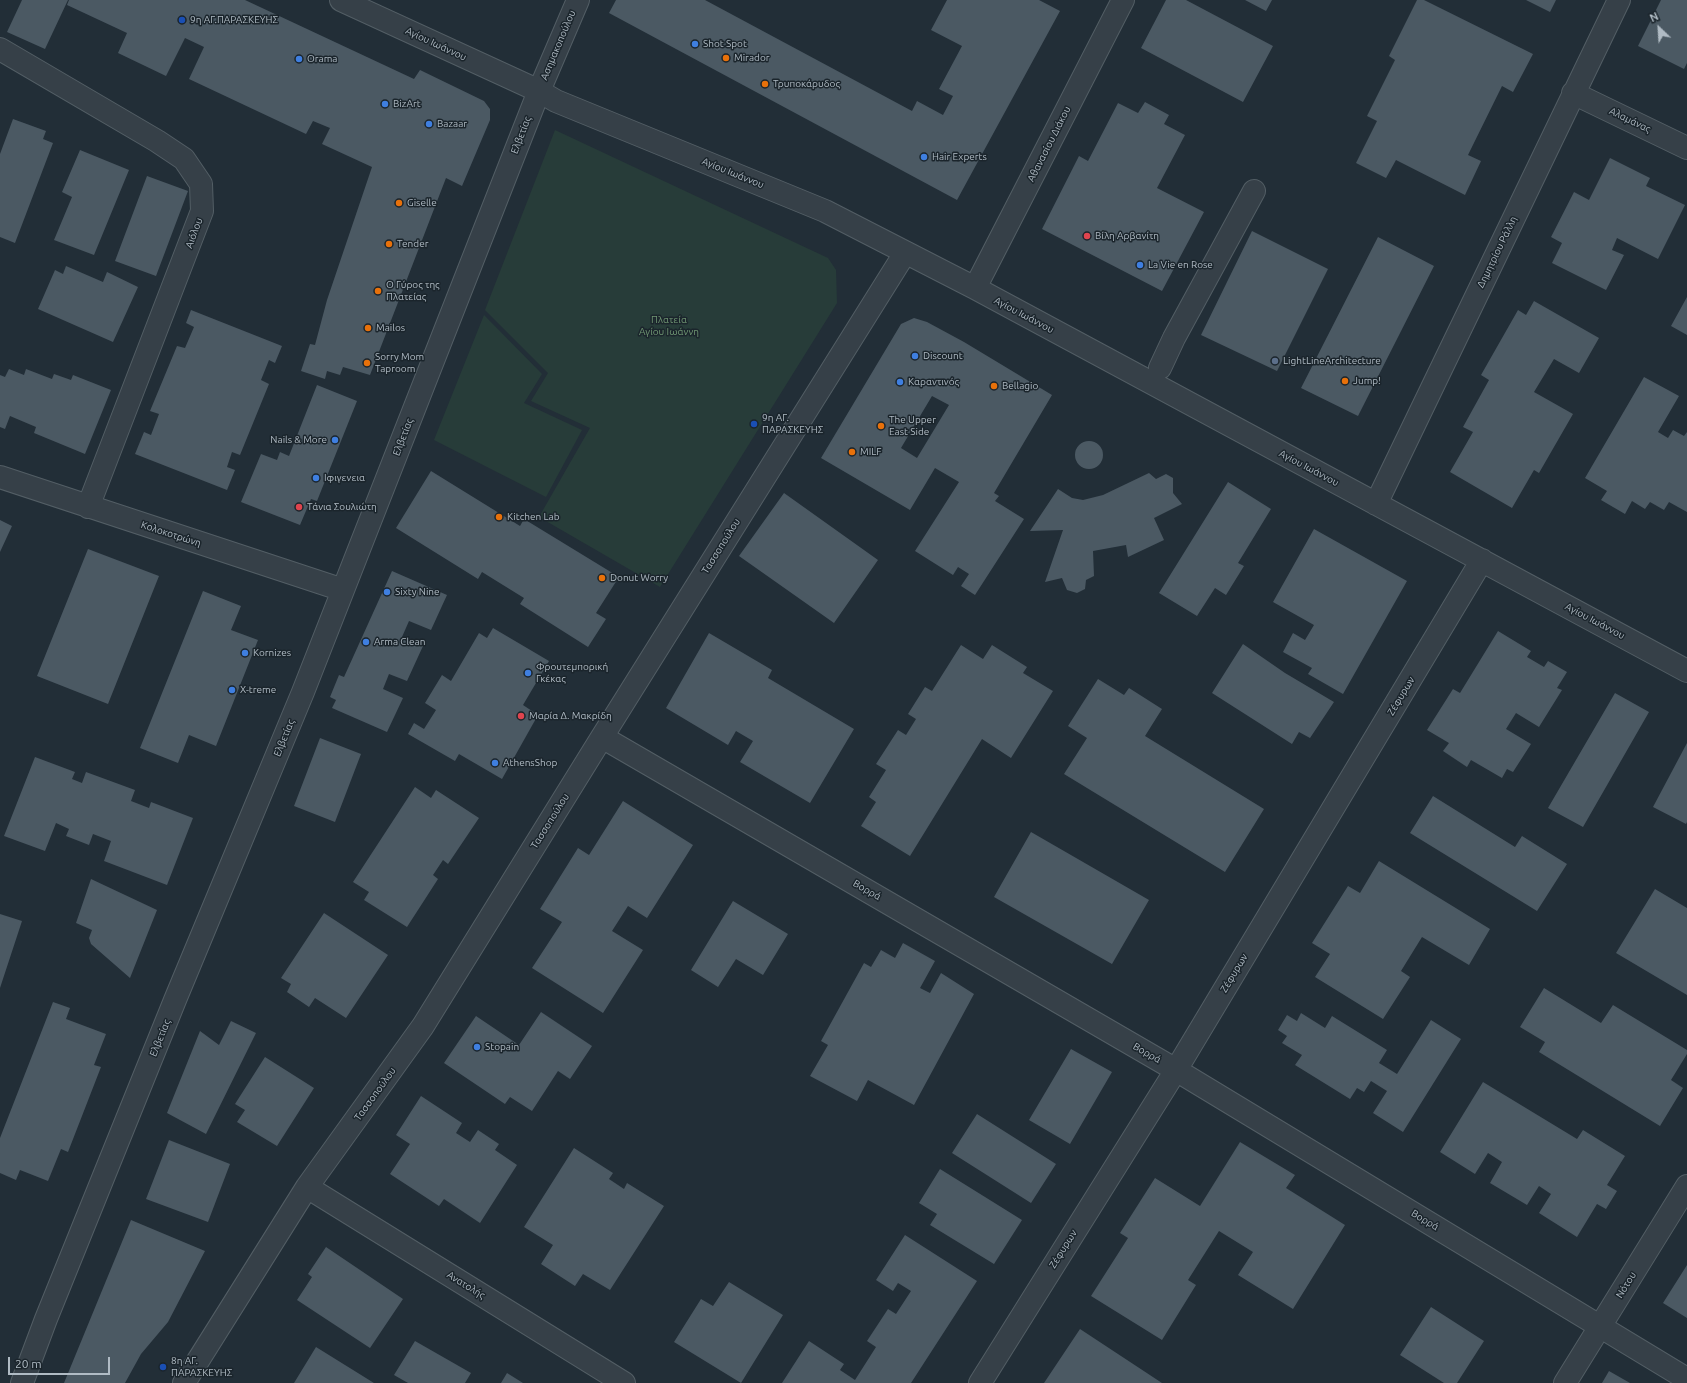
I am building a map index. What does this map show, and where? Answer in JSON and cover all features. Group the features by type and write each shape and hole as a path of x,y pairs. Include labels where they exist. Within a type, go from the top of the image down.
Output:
{"street":[{"name":"Αγίου Ιωάννου","path":"340,0 539,91 556,101 825,211 975,288 1687,671"},
{"name":"Ασημακοπούλου","path":"539,91 578,0"},
{"name":"Αθανασίου Διάκου","path":"975,288 1123,0"},
{"name":"Δημητρίου Ράλλη","path":"1376,504 1619,0"},
{"name":"Αιόλου","path":"0,50 157,141 184,159 200,184 202,211 88,507"},
{"name":"Ελβετίας","path":"22,1383 61,1283 300,700 539,91"},
{"name":"Αλαμάνας","path":"1573,93 1687,148"},
{"path":"1160,368 1174,338 1254,191"},
{"name":"Τασσοπούλου","path":"184,1383 307,1187 423,1026 905,253"},
{"name":"Κολοκοτρώνη","path":"0,477 343,590"},
{"name":"Ζέφυρων","path":"980,1383 1176,1070 1482,560"},
{"name":"Βορρά","path":"602,737 1176,1070 1687,1379"},
{"name":"Νότου","path":"1566,1383 1687,1186"},
{"name":"Ανατολής","path":"307,1187 624,1383"}],"green space":[{"name":"Πλατεία Αγίου Ιωάννη","path":"555,130 828,258 836,270 837,303 660,587 539,517 590,428 531,401 548,373 485,310"},
{"path":"484,315 542,374 524,403 582,430 546,497 434,440"}],"building":[{"path":"22,0 68,0 45,49 7,32"},
{"path":"69,0 245,0 414,79 420,70 484,101 490,109 490,120 462,186 446,178 370,375 343,367 340,375 327,371 325,379 301,371 310,344 315,345 327,300 372,167 322,144 330,128 313,121 306,134 189,79 204,47 185,38 166,76 118,53 127,33 67,5"},
{"path":"616,0 705,0 912,111 917,101 943,115 953,96 939,89 962,46 931,30 947,0 1039,0 1060,11 957,200 609,13"},
{"path":"1166,0 1186,0 1273,46 1243,102 1141,48"},
{"path":"1245,0 1272,0 1266,11"},
{"path":"1417,0 1424,0 1533,54 1513,92 1502,86 1468,155 1481,161 1465,195 1396,160 1386,178 1356,163 1377,121 1367,116 1395,60 1389,56"},
{"path":"1526,0 1556,0 1550,12"},
{"path":"1661,0 1687,0 1687,63 1684,69 1638,46"},
{"path":"1145,102 1169,115 1164,124 1185,135 1157,188 1204,212 1162,291 1042,229 1079,156 1088,161 1118,103 1138,113"},
{"path":"13,119 46,131 43,139 53,143 15,243 0,237 0,154"},
{"path":"80,150 129,170 94,255 54,240 72,197 62,192"},
{"path":"1610,158 1650,178 1646,186 1685,205 1658,259 1617,238 1612,250 1624,255 1606,290 1552,263 1562,243 1551,237 1574,192 1589,200"},
{"path":"147,176 188,191 156,276 115,261"},
{"path":"1252,231 1328,269 1277,371 1201,335"},
{"path":"1378,237 1434,266 1358,416 1301,388"},
{"path":"66,266 103,282 107,272 138,287 113,342 38,309 55,270 63,274"},
{"path":"1687,297 1687,335 1671,326"},
{"path":"1534,301 1599,338 1579,373 1554,359 1534,392 1573,414 1539,473 1534,470 1512,508 1450,472 1473,432 1463,427 1489,380 1481,375 1518,310 1526,315"},
{"path":"191,310 282,346 275,363 269,360 261,380 269,384 240,455 232,452 227,467 235,470 227,490 135,454 144,432 151,435 159,414 150,411 177,346 185,348 194,327 186,323"},
{"path":"914,318 927,322 964,342 1052,395 994,493 999,496 995,501 1024,519 975,595 961,586 969,574 958,567 953,575 915,551 959,482 935,468 910,510 821,458 901,324","holes":["932,396 949,405 917,458 901,448"]},
{"path":"9,369 24,375 26,369 52,379 54,374 71,380 73,375 111,390 85,454 34,433 36,427 10,416 5,429 0,427 0,375 5,377"},
{"path":"1644,377 1679,396 1658,432 1668,438 1673,430 1684,436 1687,432 1687,512 1669,502 1664,510 1650,502 1645,509 1632,501 1625,514 1601,500 1607,491 1585,478"},
{"path":"317,385 357,401 317,501 311,499 300,525 241,502 261,454 277,460 280,452 289,456"},
{"path":"1089,441 1099,445 1103,455 1099,465 1089,469 1079,465 1075,455 1079,445"},
{"path":"431,471 520,526 524,519 619,577 596,613 606,619 588,647 520,604 524,598 482,572 478,579 396,528"},
{"path":"1149,473 1156,479 1166,474 1173,478 1173,493 1182,504 1154,518 1164,540 1128,557 1126,545 1093,551 1094,576 1086,580 1085,589 1077,593 1067,590 1062,578 1045,582 1063,530 1030,531 1058,489 1072,498 1083,500 1103,495"},
{"path":"1228,482 1271,509 1238,563 1244,566 1226,595 1215,588 1197,616 1159,593"},
{"path":"784,493 878,560 834,623 739,556"},
{"path":"0,520 12,526 0,552"},
{"path":"1314,529 1407,581 1343,694 1308,674 1312,668 1283,652 1293,633 1305,640 1314,625 1273,602"},
{"path":"88,549 159,576 108,704 37,676"},
{"path":"392,571 447,595 431,630 409,621 402,637 423,646 407,681 389,674 383,689 403,698 387,732 332,708 336,700 330,697 339,675 344,677"},
{"path":"203,591 241,606 231,630 258,640 216,746 189,735 178,763 140,748"},
{"path":"493,628 549,661 523,705 538,715 502,779 459,754 455,761 408,734 414,723 424,729 436,710 425,703 442,675 451,681 479,633 487,638"},
{"path":"1498,631 1531,651 1527,657 1544,667 1548,661 1567,672 1557,688 1562,690 1539,727 1516,713 1506,729 1531,744 1513,772 1507,769 1502,778 1471,760 1467,767 1443,751 1449,743 1427,730 1453,689 1460,693"},
{"path":"709,633 772,670 768,678 854,729 810,803 740,762 753,741 736,731 728,745 666,708"},
{"path":"1243,644 1285,673 1334,702 1310,738 1299,732 1292,744 1212,693"},
{"path":"961,645 983,659 992,645 1027,667 1023,673 1053,691 1011,758 982,739 910,856 861,826 876,802 869,797 886,770 876,764 898,730 906,735 916,719 908,714 925,687 932,691"},
{"path":"1098,679 1124,695 1129,688 1162,709 1145,736 1264,809 1225,872 1064,774 1087,738 1068,726"},
{"path":"1615,693 1649,712 1583,827 1548,808"},
{"path":"320,738 361,754 335,822 294,806"},
{"path":"1687,743 1687,822 1686,824 1653,807"},
{"path":"35,757 75,772 72,779 82,783 86,772 135,790 131,801 149,808 151,802 193,818 167,885 104,861 111,841 93,834 89,845 66,836 69,829 56,823 45,851 4,836"},
{"path":"415,787 431,798 436,790 479,818 448,864 443,860 433,875 438,879 407,927 364,900 369,892 353,882"},
{"path":"1433,796 1515,847 1522,836 1567,864 1537,911 1410,833"},
{"path":"623,801 693,845 647,918 628,906 612,931 643,950 603,1013 532,968 562,922 540,909 578,848 589,855"},
{"path":"1031,832 1149,900 1112,964 994,897"},
{"path":"1379,861 1490,929 1469,965 1422,937 1401,971 1410,977 1383,1019 1315,977 1330,954 1312,943 1348,886 1360,893"},
{"path":"91,879 157,910 130,978 91,944 89,938 92,930 76,923"},
{"path":"1655,889 1687,908 1687,995 1616,953"},
{"path":"733,901 788,934 763,975 736,959 718,987 691,970"},
{"path":"324,913 388,955 346,1018 315,998 309,1007 287,992 291,984 281,978"},
{"path":"0,914 22,921 0,988"},
{"path":"903,943 935,961 920,988 930,993 941,973 974,994 914,1105 868,1080 857,1101 810,1076 828,1045 821,1041 864,963 871,967 881,950 895,958"},
{"path":"1544,988 1601,1023 1613,1005 1687,1050 1687,1054 1671,1080 1683,1088 1660,1126 1539,1052 1545,1042 1520,1027"},
{"path":"53,1002 70,1008 66,1019 106,1034 94,1065 101,1067 68,1152 61,1149 48,1181 20,1170 16,1180 0,1173 0,1138"},
{"path":"541,1012 592,1046 570,1079 558,1071 532,1111 510,1097 505,1104 444,1063 476,1016 519,1045"},
{"path":"1301,1013 1325,1028 1332,1016 1387,1050 1379,1063 1397,1074 1431,1020 1461,1039 1403,1132 1373,1113 1387,1091 1371,1081 1364,1092 1357,1088 1350,1099 1295,1065 1302,1055 1282,1043 1287,1036 1278,1030 1287,1015 1297,1021"},
{"path":"231,1021 256,1033 206,1134 167,1113 200,1031 219,1045"},
{"path":"1071,1049 1112,1072 1070,1144 1029,1120"},
{"path":"265,1057 314,1088 277,1146 237,1122 245,1110 235,1104"},
{"path":"1483,1082 1577,1139 1583,1130 1625,1156 1607,1185 1617,1191 1606,1209 1597,1204 1577,1237 1539,1213 1551,1194 1539,1186 1527,1205 1490,1183 1502,1162 1488,1153 1475,1174 1440,1152"},
{"path":"421,1096 462,1123 456,1133 470,1142 478,1130 499,1144 495,1150 517,1165 480,1223 444,1199 439,1206 390,1174 410,1144 396,1135"},
{"path":"977,1114 1056,1164 1031,1203 952,1153"},
{"path":"169,1140 230,1164 208,1222 146,1199"},
{"path":"1240,1142 1295,1175 1286,1188 1345,1225 1293,1309 1238,1275 1253,1252 1219,1231 1188,1280 1196,1285 1162,1340 1091,1296 1128,1238 1120,1233 1155,1178 1200,1206"},
{"path":"574,1148 613,1173 609,1179 624,1189 627,1183 664,1206 610,1290 583,1274 575,1286 541,1264 553,1245 524,1227"},
{"path":"940,1169 1022,1220 994,1264 930,1225 937,1214 919,1203"},
{"path":"131,1220 205,1251 168,1322 141,1354 125,1383 64,1383"},
{"path":"905,1235 977,1281 911,1383 782,1383 809,1341 844,1364 840,1370 855,1380 876,1347 867,1341 888,1309 896,1314 911,1291 898,1283 893,1291 876,1280"},
{"path":"326,1247 403,1299 370,1348 297,1300 312,1277 308,1274"},
{"path":"1687,1265 1687,1318 1663,1303"},
{"path":"729,1282 783,1315 741,1383 674,1342 701,1299 713,1306"},
{"path":"1431,1307 1484,1341 1457,1383 1444,1383 1400,1355"},
{"path":"1080,1329 1162,1383 1044,1383"},
{"path":"415,1341 471,1373 465,1383 408,1383 394,1375"},
{"path":"316,1347 374,1383 294,1383"},
{"path":"1609,1371 1630,1383 1602,1383"},
{"path":"507,1373 523,1383 501,1383"}],"place":[{"name":"9η ΑΓ.ΠΑΡΑΣΚΕΥΗΣ","path":"182,20"},
{"name":"Shot Spot","path":"695,44"},
{"name":"Mirador","path":"726,58"},
{"name":"Orama","path":"299,59"},
{"name":"Τρυποκάρυδος","path":"765,84"},
{"name":"BizArt","path":"385,104"},
{"name":"Bazaar","path":"429,124"},
{"name":"Hair Experts","path":"924,157"},
{"name":"Giselle","path":"399,203"},
{"name":"Βίλη Αρβανίτη","path":"1087,236"},
{"name":"Tender","path":"389,244"},
{"name":"La Vie en Rose","path":"1140,265"},
{"name":"Ο Γύρος της Πλατείας","path":"378,291"},
{"name":"Mailos","path":"368,328"},
{"name":"Discount","path":"915,356"},
{"name":"LightLineArchitecture","path":"1275,361"},
{"name":"Sorry Mom Taproom","path":"367,363"},
{"name":"Jump!","path":"1345,381"},
{"name":"Καραντινός","path":"900,382"},
{"name":"Bellagio","path":"994,386"},
{"name":"9η ΑΓ. ΠΑΡΑΣΚΕΥΗΣ","path":"754,424"},
{"name":"The Upper East Side","path":"881,426"},
{"name":"Nails & More","path":"335,440"},
{"name":"MILF","path":"852,452"},
{"name":"Ιφιγενεια","path":"316,478"},
{"name":"Τάνια Σουλιώτη","path":"299,507"},
{"name":"Kitchen Lab","path":"499,517"},
{"name":"Donut Worry","path":"602,578"},
{"name":"Sixty Nine","path":"387,592"},
{"name":"Arma Clean","path":"366,642"},
{"name":"Kornizes","path":"245,653"},
{"name":"Φρουτεμπορική Γκέκας","path":"528,673"},
{"name":"X-treme","path":"232,690"},
{"name":"Μαρία Δ. Μακρίδη","path":"521,716"},
{"name":"AthensShop","path":"495,763"},
{"name":"Stopain","path":"477,1047"},
{"name":"8η ΑΓ. ΠΑΡΑΣΚΕΥΗΣ","path":"163,1367"}]}
